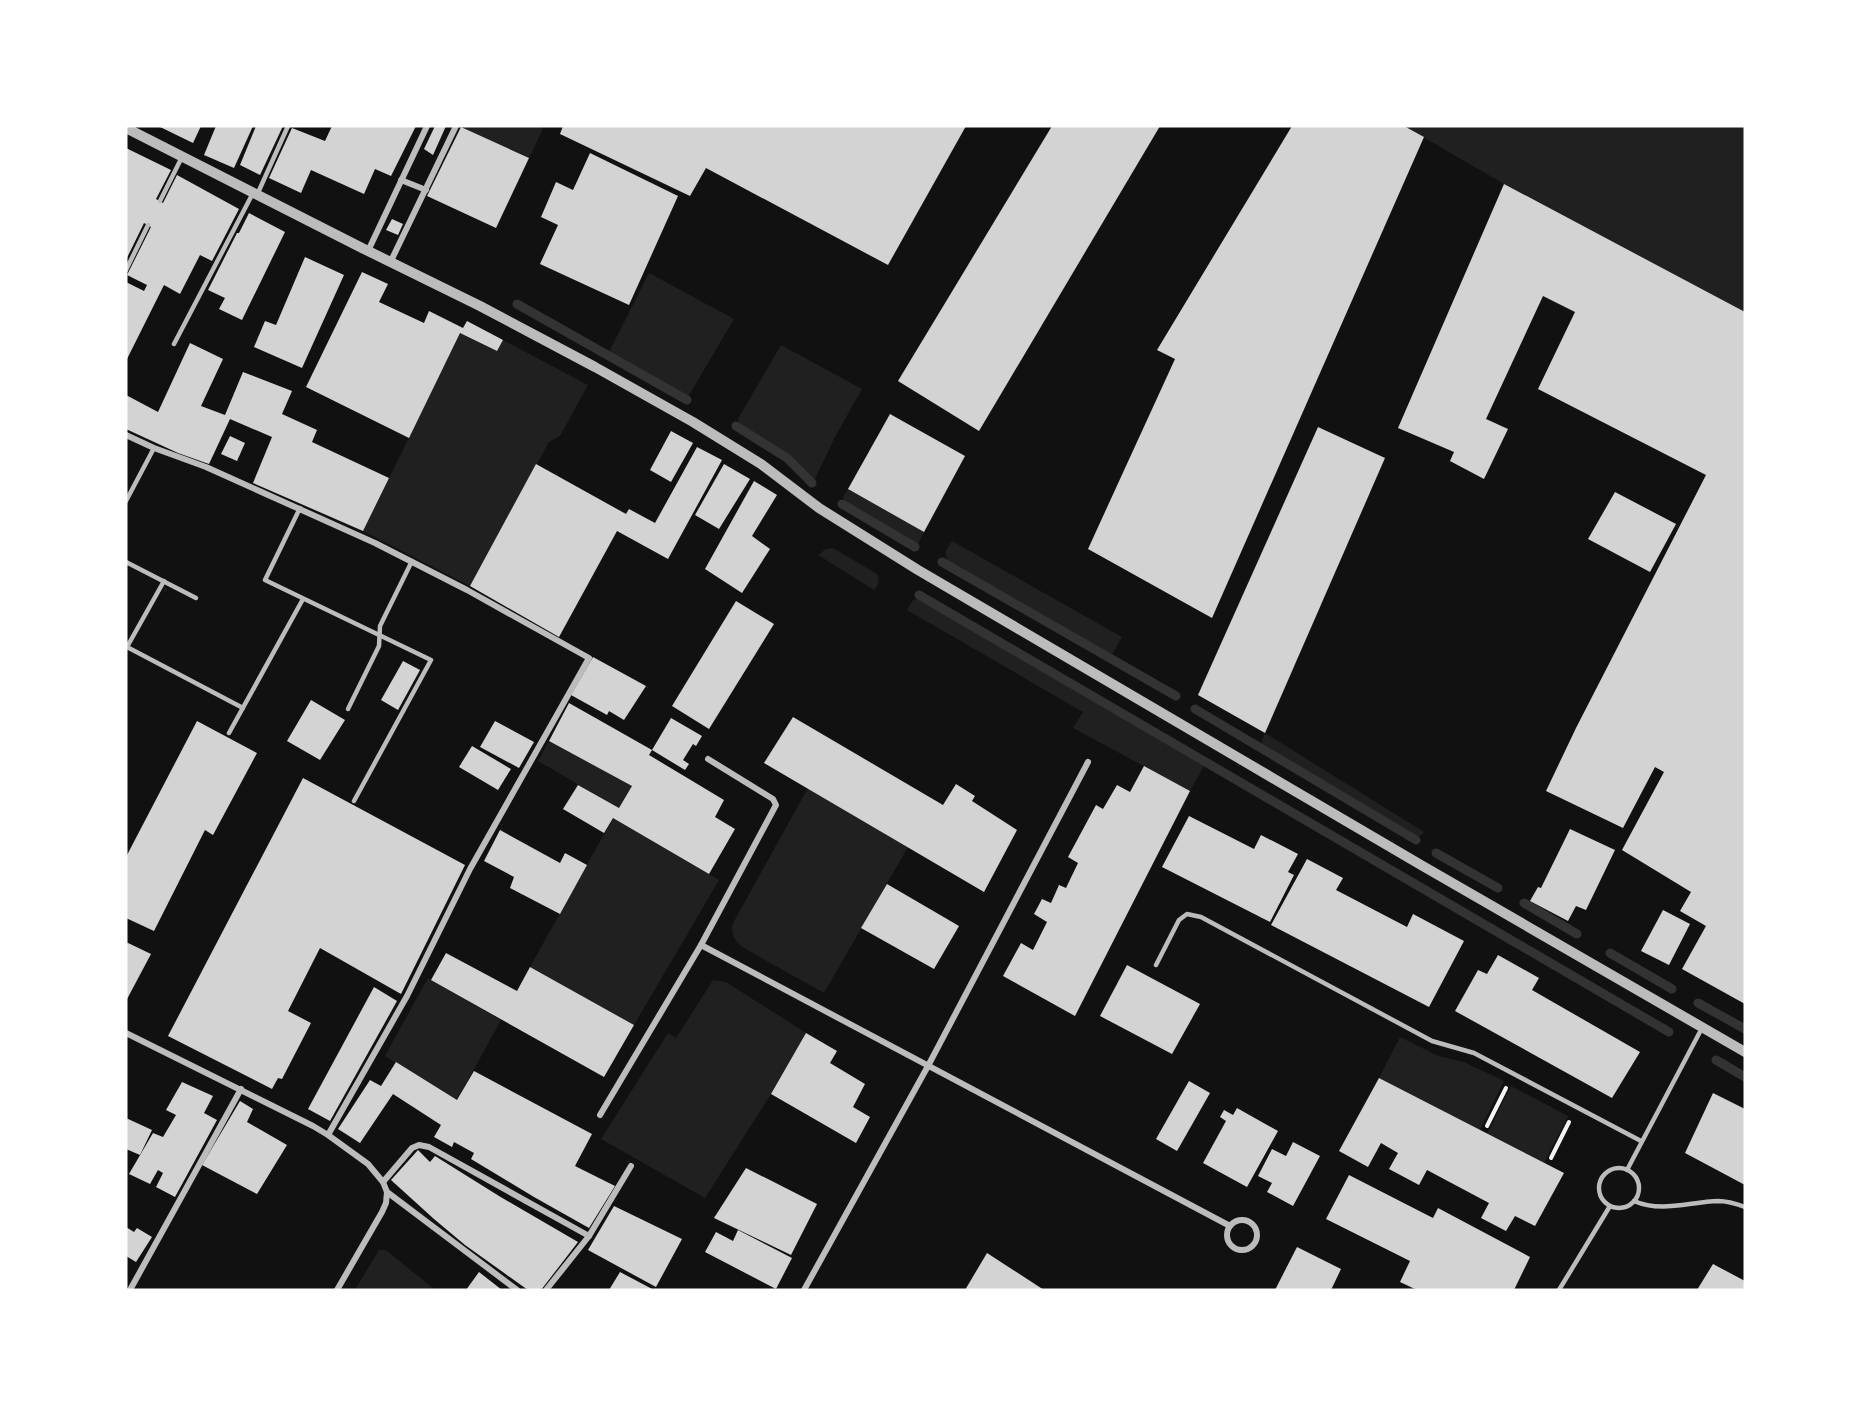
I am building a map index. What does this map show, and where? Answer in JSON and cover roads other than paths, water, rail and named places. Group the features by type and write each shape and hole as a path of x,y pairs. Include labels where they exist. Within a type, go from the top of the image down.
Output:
{"street":[{"path":"368,251 427,126"},
{"path":"390,262 456,126"},
{"path":"126,128 472,302 705,429 761,464 819,508 918,570 1745,1052"},
{"path":"401,180 426,190"},
{"path":"126,435 300,508 412,561 589,658 470,869 407,996 328,1135"},
{"path":"600,1115 700,945 776,805 773,799 708,759"},
{"path":"804,1290 928,1066 1088,762"},
{"path":"700,945 1230,1226"},
{"path":"126,1033 241,1089 328,1135 368,1164 383,1182 387,1192 386,1203 337,1290"},
{"path":"130,1290 241,1089"},
{"path":"383,1182 412,1148 420,1145 429,1147 589,1236"},
{"path":"546,1290 589,1236 631,1166"},
{"path":"387,1192 517,1290"},
{"path":"1239,1221 1250,1222 1256,1230 1254,1244 1246,1250 1237,1250 1233,1247 1227,1239 1230,1226 1239,1221"}],"lane":[{"path":"174,344 255,194 288,126"},
{"path":"160,201 182,157"},
{"path":"126,270 148,225"},
{"path":"126,501 154,448"},
{"path":"300,508 265,580 431,660 354,801"},
{"path":"348,709 380,646 380,626 412,561"},
{"path":"126,562 196,598"},
{"path":"164,581 127,647 243,708"},
{"path":"229,733 303,598"},
{"path":"1156,965 1179,920 1187,915 1201,918 1432,1041 1474,1053 1641,1141"},
{"path":"1627,1170 1702,1028"},
{"path":"1627,1170 1634,1175 1639,1184 1634,1202 1620,1208 1610,1206 1602,1198 1599,1186 1601,1180 1610,1171 1627,1170"},
{"path":"1634,1202 1656,1208 1720,1201 1745,1207"},
{"path":"1558,1290 1610,1206"}],"waterway":[{"path":"517,304 687,400"},
{"path":"736,426 787,458 812,483"},
{"path":"842,504 915,547"},
{"path":"942,562 1176,696"},
{"path":"919,595 1669,1032"},
{"path":"1195,709 1416,840"},
{"path":"1436,853 1498,888"},
{"path":"1524,903 1577,934"},
{"path":"1610,953 1672,989"},
{"path":"1698,1003 1745,1029"},
{"path":"1716,1060 1745,1077"}]}
